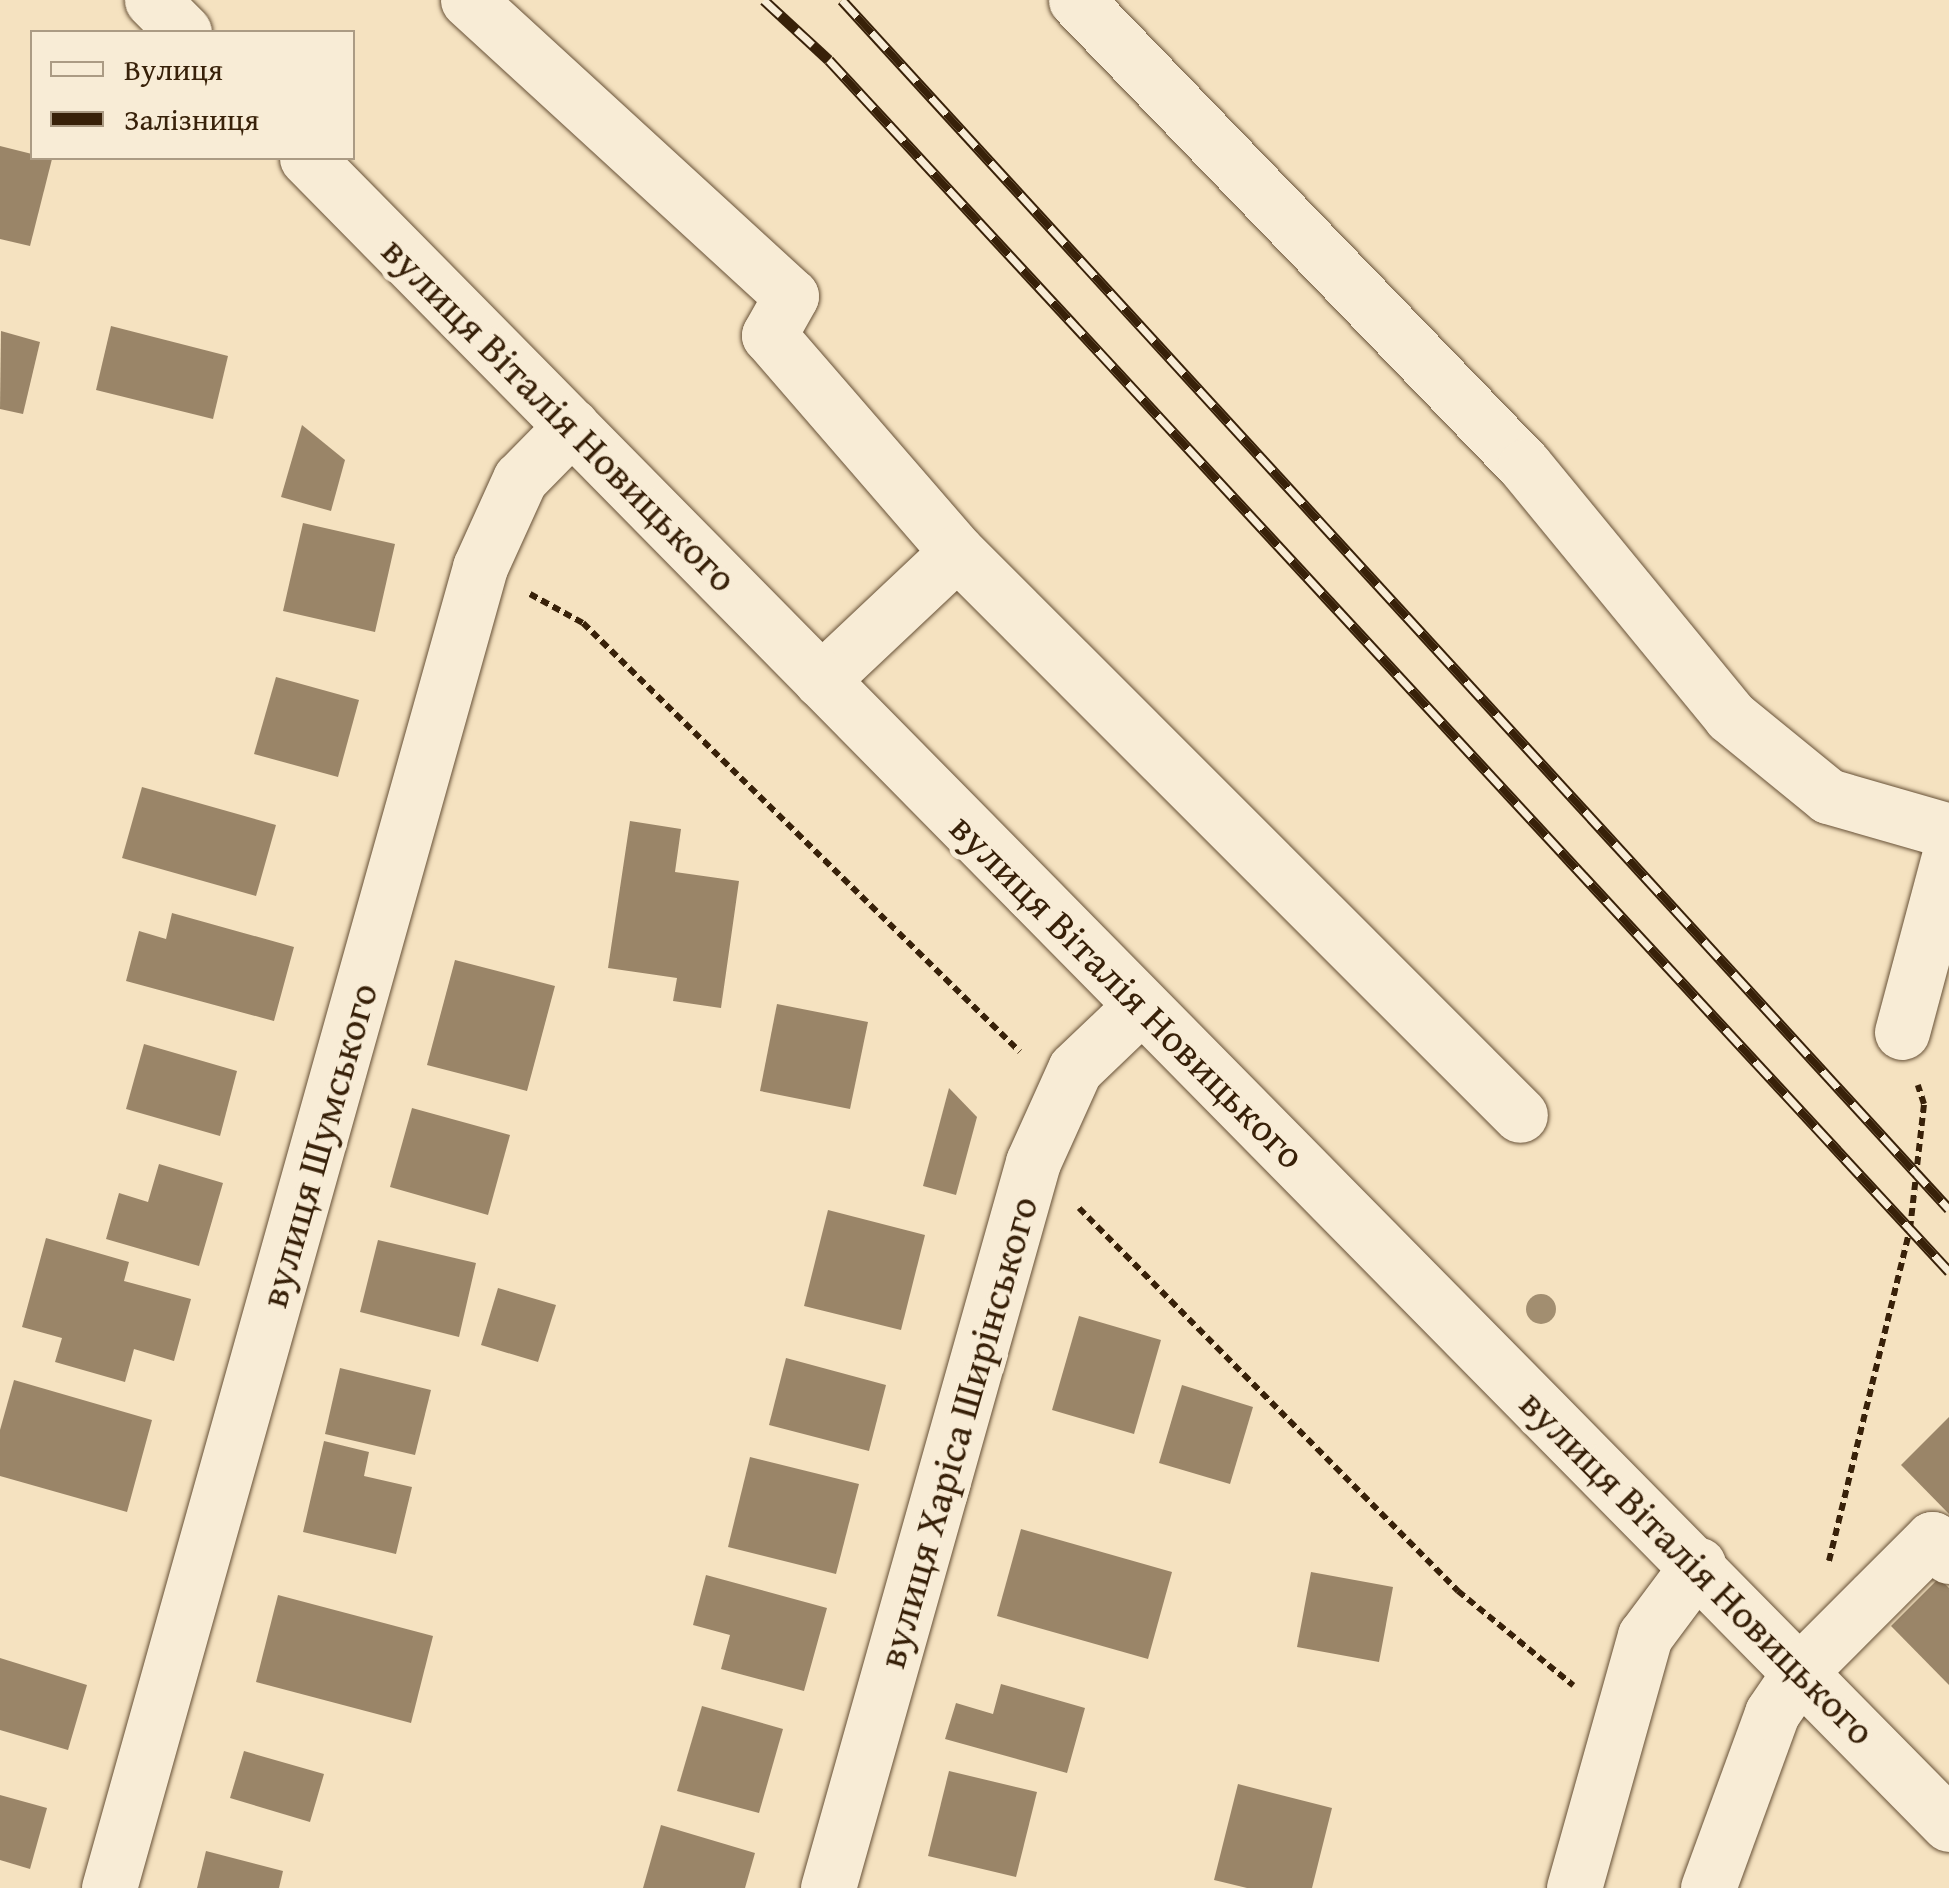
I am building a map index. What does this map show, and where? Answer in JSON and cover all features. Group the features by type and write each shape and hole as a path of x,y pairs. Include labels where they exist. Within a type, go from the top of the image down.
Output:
{"street":[{"path":"152,0 182,30"},
{"path":"468,0 791,296 770,335 956,552 1520,1115"},
{"path":"1076,0 1524,466 1730,716 1828,796 1948,862 1902,1032"},
{"name":"вулиця Віталія Новицького","path":"310,160 1141,1006 1802,1669 1949,1824"},
{"name":"вулиця Шумського","path":"109,1888 480,567 520,479 572,426"},
{"path":"821,680 956,552"},
{"name":"вулиця Харіса Ширінського","path":"828,1888 1033,1162 1075,1069 1141,1006"},
{"path":"1708,1888 1772,1713 1802,1669 1932,1539 1949,1556"},
{"path":"1574,1888 1645,1636 1698,1566"}],"path":[{"path":"480,567 583,623 1064,1094"},
{"path":"1826,1574 1918,1175 1924,1104 1902,1032"},
{"path":"1033,1162 1458,1591 1620,1723"}],"building":[{"path":"0,146 30,154 30,160 52,160 30,246 0,239"},
{"path":"111,326 228,356 213,419 96,390"},
{"path":"1,331 40,342 23,414 0,409"},
{"path":"302,425 345,460 331,511 281,497"},
{"path":"303,523 395,544 375,632 283,611"},
{"path":"276,677 359,700 338,777 254,754"},
{"path":"142,787 276,825 256,896 122,858"},
{"path":"630,821 681,829 675,872 739,881 721,1008 673,1001 677,978 608,968"},
{"path":"172,913 294,947 274,1021 126,981 139,931 166,939"},
{"path":"455,960 555,986 527,1091 427,1065"},
{"path":"777,1004 868,1022 850,1109 760,1091"},
{"path":"144,1044 237,1071 220,1136 126,1109"},
{"path":"949,1088 977,1117 956,1195 923,1186"},
{"path":"412,1108 510,1135 488,1215 390,1187"},
{"path":"159,1164 223,1183 199,1266 106,1239 119,1193 148,1202"},
{"path":"828,1210 925,1235 901,1330 804,1306"},
{"path":"46,1238 129,1262 124,1281 191,1299 174,1361 134,1349 125,1382 55,1362 62,1338 22,1327"},
{"path":"378,1240 476,1263 459,1337 360,1312"},
{"path":"498,1288 556,1305 538,1362 481,1345"},
{"path":"1079,1316 1161,1340 1134,1434 1052,1410"},
{"path":"786,1358 886,1385 869,1451 769,1425"},
{"path":"340,1368 431,1390 415,1455 325,1434"},
{"path":"14,1380 152,1420 127,1512 0,1476 0,1430"},
{"path":"1182,1385 1253,1407 1230,1484 1159,1463"},
{"path":"1949,1417 1949,1514 1901,1465"},
{"path":"324,1441 369,1452 364,1476 412,1487 396,1554 303,1532"},
{"path":"750,1457 859,1484 836,1574 728,1547"},
{"path":"1021,1529 1172,1572 1148,1659 997,1616"},
{"path":"1311,1572 1393,1587 1379,1662 1297,1647"},
{"path":"706,1575 827,1608 804,1691 721,1669 730,1635 693,1625"},
{"path":"1939,1578 1949,1588 1949,1685 1891,1626"},
{"path":"278,1595 433,1636 411,1723 256,1682"},
{"path":"0,1658 87,1685 68,1750 0,1730"},
{"path":"1001,1684 1085,1708 1067,1773 945,1739 956,1703 993,1714"},
{"path":"702,1706 783,1729 759,1813 677,1791"},
{"path":"244,1751 324,1774 310,1822 230,1798"},
{"path":"949,1771 1037,1792 1016,1877 928,1856"},
{"path":"1238,1784 1332,1808 1312,1888 1247,1888 1214,1880"},
{"path":"0,1795 47,1808 30,1869 0,1860"},
{"path":"661,1825 755,1853 745,1888 643,1888"},
{"path":"206,1851 283,1871 279,1888 197,1888"}],"railway":[{"path":"764,0 829,60 1949,1271"},
{"path":"842,0 1949,1209"}]}
